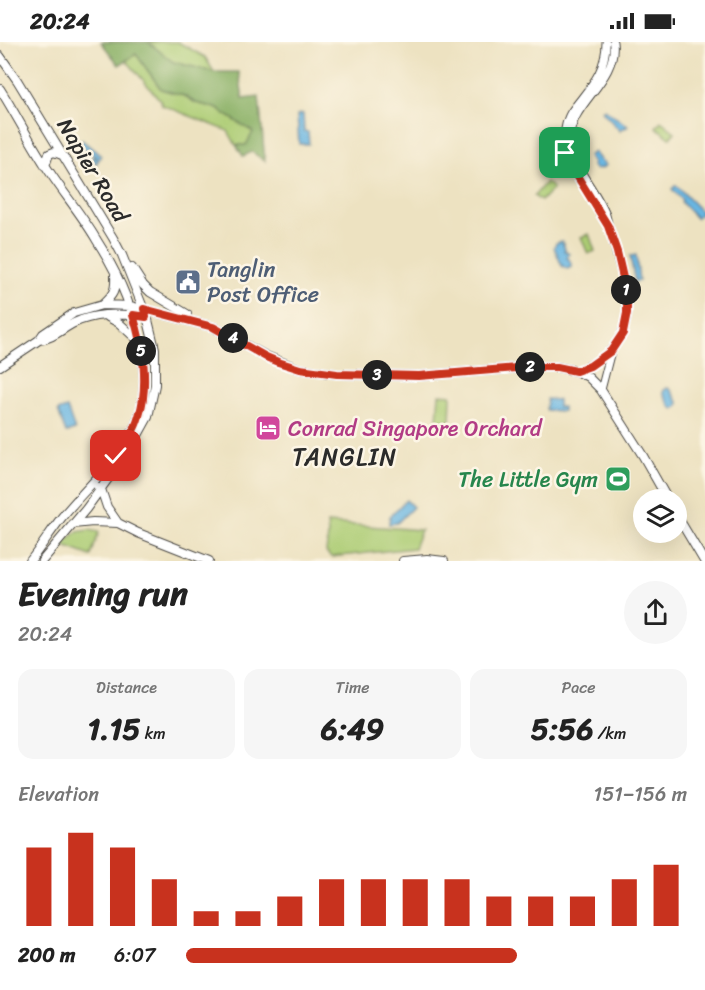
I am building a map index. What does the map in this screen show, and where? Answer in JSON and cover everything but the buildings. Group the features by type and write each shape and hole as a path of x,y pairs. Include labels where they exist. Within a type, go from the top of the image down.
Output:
{"main road":[{"name":"Napier Road","path":"0,56 18,80 62,156 114,238 147,312 155,349 155,385 147,417 132,446 101,489 42,561"},
{"name":"Napier Road","path":"0,89 45,166 96,238 115,272 132,311 140,342 144,382 140,416 127,441 63,516 30,561"},
{"path":"35,150 46,150 53,138"},
{"path":"45,166 49,154 54,152 62,156"},
{"path":"122,255 150,292 187,315 266,357 300,369 337,374 419,376 529,367 557,367 576,371 588,377 601,390 662,489"},
{"path":"102,305 113,293 116,285 115,272"},
{"path":"0,366 74,313 102,305 147,312 213,327"},
{"path":"147,312 168,309 187,315"},
{"path":"39,339 47,339 76,322 132,311"},
{"path":"96,317 109,317 140,342"},
{"path":"93,483 101,489 107,507 118,523"},
{"path":"72,524 118,523 209,561"},
{"path":"687,532 704,561"},
{"path":"403,561 427,559 444,561"}],"street":[{"path":"576,371 590,366 611,351 624,332 627,313 627,295 606,216 592,187 582,174 570,141 579,106 604,62 606,42"},
{"path":"579,106 595,91 609,65 613,42"},
{"path":"601,390 611,351"}],"green space":[{"path":"101,42 148,42 173,62 214,72 239,72 243,99 259,97 265,161 252,152 243,156 236,145 246,145 253,132 216,108 196,103 185,96 161,89 136,54 119,65"},
{"path":"148,42 178,42 205,57 214,72 173,62"},
{"path":"136,54 161,89 185,96 196,103 216,108 254,132 246,145 236,145 228,131 162,105 126,60"},
{"path":"661,121 675,132 670,138 656,127"},
{"path":"546,182 553,188 541,201 534,196"},
{"path":"589,234 595,251 588,254 581,237"},
{"path":"439,394 451,395 450,421 437,421"},
{"path":"327,523 421,530 414,548 331,557 326,552"},
{"path":"89,530 99,532 91,556 61,545 77,532"}],"water":[{"path":"604,109 628,126 620,131 602,111"},
{"path":"303,114 304,131 308,132 309,144 299,144 297,115"},
{"path":"82,140 101,156 96,164 92,158 93,156 98,159 79,143"},
{"path":"594,152 606,165 601,169 596,170 588,156"},
{"path":"676,185 702,212 696,218 672,189"},
{"path":"562,241 564,250 569,254 567,258 572,267 567,269 562,266 554,247 556,243"},
{"path":"636,255 639,281 635,282 630,256"},
{"path":"667,388 679,403 674,409 663,393"},
{"path":"547,399 558,400 558,407 563,407 563,411 546,410"},
{"path":"67,408 75,430 66,433 58,411"},
{"path":"406,500 413,507 397,523 389,524 390,516"}],"place":[{"name":"Tanglin Post Office","path":"188,282"},
{"name":"Conrad Singapore Orchard","path":"268,428"},
{"name":"The Little Gym","path":"618,479"}],"district":[{"name":"TANGLIN","path":"345,457"}],"route":[{"path":"116,456 140,416 143,402 144,370 133,315 146,317 144,309 213,327 278,362 300,369 337,374 419,376 529,367 557,367 576,371 597,362 611,351 624,332 627,295 608,226 565,153"}]}
